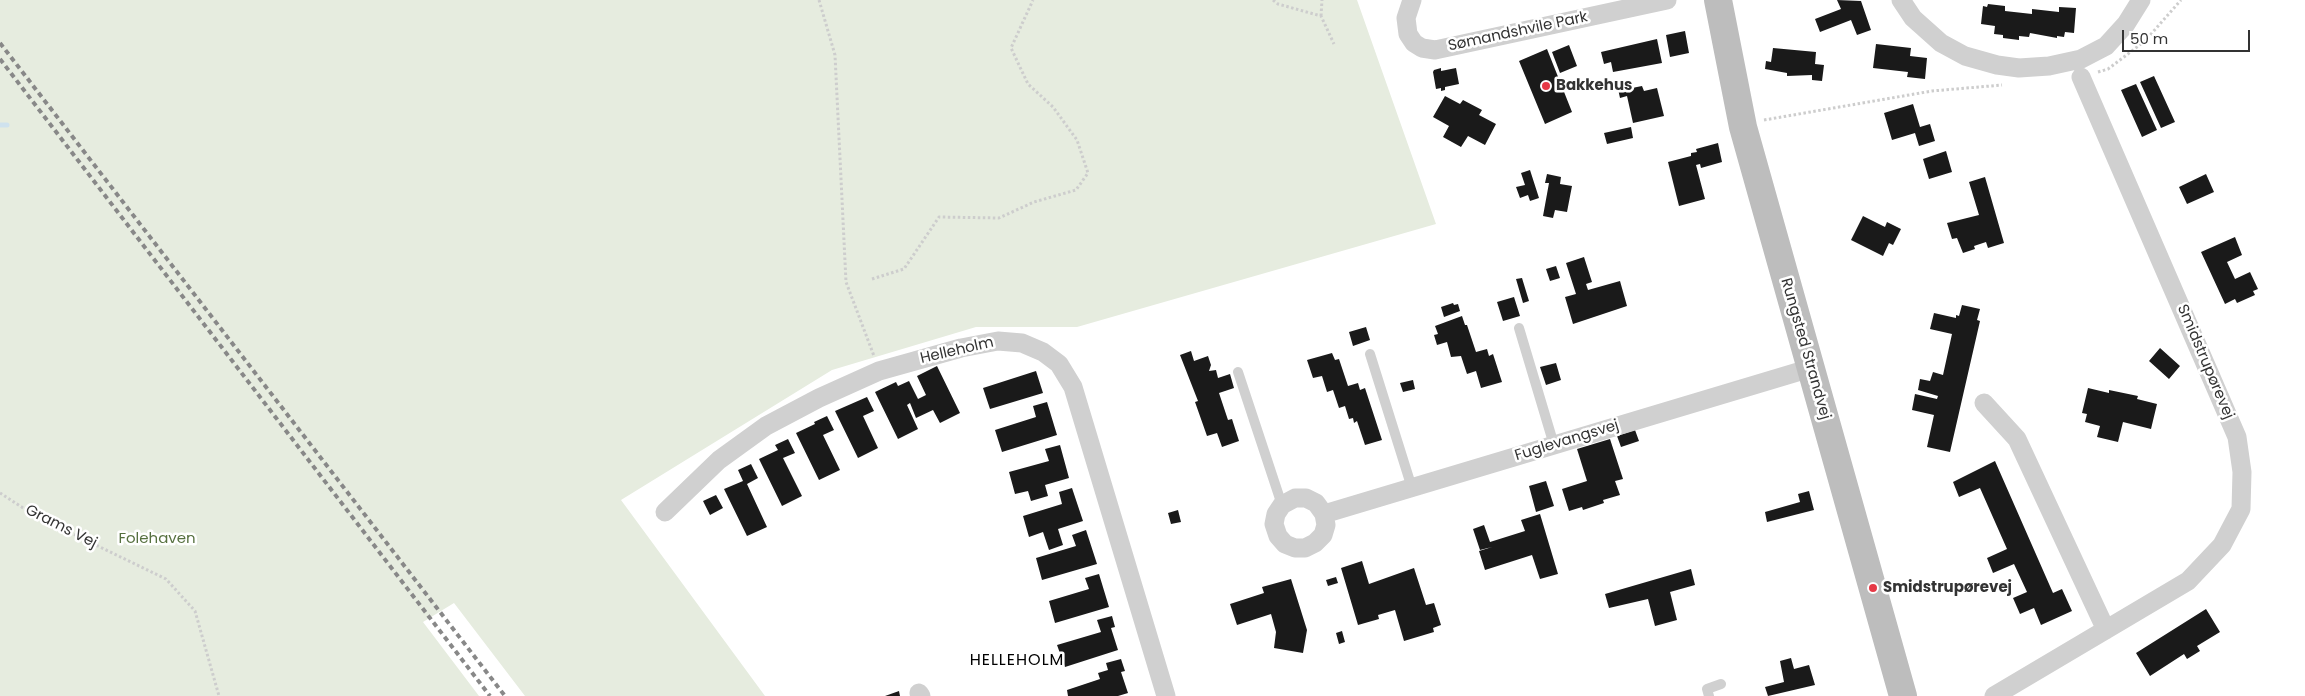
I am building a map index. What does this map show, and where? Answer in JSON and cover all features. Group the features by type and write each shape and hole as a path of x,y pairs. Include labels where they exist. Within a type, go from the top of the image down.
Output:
{"main road":[{"name":"Rungsted Strandvej","path":"1718,0 1743,125 1903,696"}],"street":[{"name":"Sømandshvile Park","path":"1412,0 1406,18 1408,34 1414,43 1422,48 1435,50 1667,0"},
{"path":"1902,0 1913,18 1941,43 1965,56 1997,65 2019,68 2049,66 2081,59 2106,46 2126,24 2141,0"},
{"name":"Smidstrupørevej","path":"1994,696 2188,581 2222,545 2241,509 2242,472 2237,437 2081,77"},
{"name":"Helleholm","path":"665,512 718,460 766,426 819,398 879,371 961,348 998,341 1022,343 1043,352 1059,364 1073,387 1166,696"},
{"name":"Fuglevangsvej","path":"1324,514 1811,368"},
{"path":"1984,403 2017,439 2106,630"},
{"path":"1295,498 1306,498 1316,503 1324,514 1326,525 1323,534 1316,543 1305,548 1295,548 1285,544 1278,536 1274,524 1276,514 1282,505 1295,498"}],"lane":[{"path":"1519,328 1554,445"},
{"path":"1370,354 1412,488"},
{"path":"1238,372 1282,505"},
{"path":"1709,696 1708,689 1721,684"}],"path":[{"path":"819,0 835,55 846,282 879,371"},
{"path":"872,280 904,269 939,217 999,218 1034,202 1076,190 1088,173 1077,140 1053,107 1028,84 1011,48 1033,0"},
{"path":"1273,0 1321,16"},
{"path":"1322,0 1321,16 1334,44"},
{"path":"2081,77 2108,69 2145,41 2181,0"},
{"path":"1743,125 1793,114 1932,90 2012,84"},
{"name":"Grams Vej","path":"0,493 34,515 166,579 196,611 218,695"},
{"path":"211,696 218,695"}],"green space":[{"name":"Folehaven","path":"0,0 1357,0 1436,224 1077,327 976,327 832,370 621,500 765,696 525,696 454,603 423,622 479,696 0,696"}],"building":[{"path":"1837,0 1861,1 1871,30 1857,35 1851,20 1820,32 1815,19 1841,9"},
{"path":"1988,4 2005,6 2005,11 2032,14 2032,9 2059,12 2059,7 2076,8 2074,33 2065,32 2064,37 2057,36 2057,38 2030,33 2029,37 2019,36 2019,40 2003,38 2003,35 1994,34 1995,26 1981,24 1983,6 1987,7"},
{"path":"1685,31 1689,53 1670,57 1666,35"},
{"path":"1657,39 1662,63 1613,72 1611,62 1604,64 1601,52"},
{"path":"1876,44 1911,48 1910,56 1927,58 1925,79 1907,77 1908,72 1873,68"},
{"path":"1569,45 1577,66 1560,73 1552,52"},
{"path":"1773,48 1816,52 1815,64 1824,65 1822,81 1812,80 1812,75 1787,76 1787,73 1765,69 1766,61 1771,62"},
{"name":"Bakkehus","path":"1547,49 1572,112 1545,124 1519,61"},
{"path":"1441,68 1441,71 1456,68 1459,84 1445,87 1445,90 1441,91 1441,88 1436,89 1433,72"},
{"path":"2154,76 2175,122 2161,128 2140,82"},
{"path":"2136,84 2157,130 2142,137 2121,90"},
{"path":"1632,85 1632,88 1642,86 1644,91 1657,88 1664,116 1633,123 1627,96 1620,98 1618,89"},
{"path":"1445,96 1460,104 1463,100 1482,110 1479,115 1496,124 1485,145 1468,136 1461,147 1443,137 1449,126 1433,117"},
{"path":"1913,104 1920,127 1930,124 1935,141 1919,146 1915,133 1892,140 1884,113"},
{"path":"1631,127 1633,138 1607,144 1604,133"},
{"path":"1718,143 1722,162 1701,168 1700,164 1696,165 1705,199 1679,206 1668,162 1691,156 1691,153 1697,152 1696,149"},
{"path":"1946,151 1952,172 1929,179 1923,159"},
{"path":"1530,170 1539,198 1530,201 1528,195 1520,198 1516,187 1525,185 1521,173"},
{"path":"1547,174 1561,177 1560,184 1572,186 1567,212 1555,210 1553,218 1543,216 1549,183 1545,183"},
{"path":"2206,174 2214,192 2187,204 2179,187"},
{"path":"1985,177 2004,243 1988,248 1986,242 1974,246 1975,249 1963,253 1957,238 1952,239 1947,223 1979,215 1969,182"},
{"path":"1863,216 1885,227 1887,222 1901,229 1893,245 1889,243 1883,256 1851,240"},
{"path":"2235,237 2242,255 2227,262 2235,279 2250,272 2258,289 2253,291 2255,295 2237,303 2235,299 2225,304 2201,252"},
{"path":"1584,257 1592,282 1586,284 1588,290 1620,281 1627,306 1573,324 1565,297 1576,294 1566,263"},
{"path":"1556,266 1560,278 1550,281 1546,269"},
{"path":"1522,278 1529,301 1523,303 1516,279"},
{"path":"1514,297 1520,316 1503,321 1497,302"},
{"path":"1453,303 1454,305 1458,304 1460,311 1444,317 1441,307"},
{"path":"1962,305 1980,309 1977,320 1980,321 1950,452 1927,447 1934,415 1912,410 1915,394 1937,399 1938,396 1918,390 1920,379 1930,381 1933,372 1943,375 1952,334 1930,329 1934,313 1956,318 1956,315 1959,316"},
{"path":"1462,316 1476,352 1487,349 1489,356 1493,354 1502,382 1481,388 1476,371 1467,374 1461,356 1451,357 1447,342 1437,345 1434,335 1438,334 1435,326"},
{"path":"1366,327 1370,340 1353,346 1349,332"},
{"path":"2160,348 2180,366 2169,379 2149,361"},
{"path":"1191,351 1194,361 1208,356 1211,365 1209,371 1216,370 1218,378 1230,374 1234,388 1219,393 1228,420 1232,419 1239,441 1222,447 1217,433 1207,436 1195,402 1198,401 1180,355"},
{"path":"1332,353 1335,360 1339,359 1348,386 1358,383 1360,390 1365,388 1382,440 1365,445 1357,421 1354,423 1353,418 1349,419 1345,406 1339,408 1333,390 1327,392 1322,376 1313,378 1307,360"},
{"path":"1556,363 1561,380 1546,385 1540,367"},
{"path":"937,366 960,413 940,423 933,410 916,418 910,403 907,405 918,429 898,439 875,392 896,382 898,386 909,381 918,399 926,395 917,376"},
{"path":"1036,371 1043,393 990,409 983,388"},
{"path":"1413,380 1415,389 1403,392 1400,383"},
{"path":"2088,388 2109,393 2109,390 2138,396 2137,399 2157,404 2151,429 2123,422 2118,442 2097,437 2100,426 2085,422 2087,414 2082,413"},
{"path":"867,397 874,411 863,416 878,448 858,458 835,411"},
{"path":"1047,402 1057,435 1002,452 995,430 1036,417 1033,406"},
{"path":"827,416 834,430 823,435 840,470 819,480 796,433"},
{"path":"1635,430 1639,441 1621,447 1617,436"},
{"path":"788,439 795,453 783,458 802,496 782,506 759,459 778,450 775,445"},
{"path":"1610,439 1623,479 1615,481 1620,495 1603,500 1604,503 1583,510 1582,507 1569,511 1562,489 1587,481 1577,449"},
{"path":"1060,445 1069,478 1045,485 1048,496 1031,501 1028,491 1015,494 1009,472 1049,461 1045,449"},
{"path":"1995,461 2053,593 2062,589 2072,611 2041,625 2034,608 2020,614 2013,598 2027,592 2014,564 1993,573 1987,558 2007,549 1980,488 1959,497 1953,482"},
{"path":"751,464 758,478 747,484 767,527 747,536 724,489 743,481 738,470"},
{"path":"1546,481 1554,506 1536,512 1529,486"},
{"path":"1072,488 1083,521 1058,529 1063,545 1049,550 1043,532 1029,537 1023,516 1062,504 1059,492"},
{"path":"1809,491 1814,510 1767,522 1765,512 1800,502 1798,494"},
{"path":"716,495 723,508 710,515 703,501"},
{"path":"1178,510 1181,522 1171,524 1168,513"},
{"path":"1540,514 1558,574 1540,579 1532,555 1485,570 1479,551 1492,547 1480,550 1473,529 1484,525 1490,542 1525,531 1521,520"},
{"path":"1086,530 1097,564 1042,580 1036,558 1076,546 1072,535"},
{"path":"1362,561 1369,584 1414,568 1426,605 1434,603 1441,625 1433,628 1434,632 1404,641 1395,610 1378,615 1379,619 1358,625 1341,568"},
{"path":"1691,569 1695,585 1670,592 1677,620 1655,626 1648,599 1609,608 1605,594"},
{"path":"1099,574 1109,607 1055,623 1049,601 1089,589 1085,578"},
{"path":"1336,577 1338,583 1328,586 1326,580"},
{"path":"1291,579 1307,630 1303,653 1274,648 1276,632 1271,614 1237,625 1230,604 1264,593 1262,587"},
{"path":"2206,609 2220,632 2197,646 2200,651 2187,659 2184,654 2150,676 2136,653"},
{"path":"1112,616 1115,627 1111,628 1118,650 1065,667 1057,645 1101,632 1097,620"},
{"path":"1342,631 1345,642 1339,644 1336,633"},
{"path":"1791,658 1794,669 1809,665 1815,685 1768,696 1765,687 1784,682 1780,661"},
{"path":"1121,659 1125,671 1121,672 1128,693 1118,696 1068,696 1067,690 1100,679 1098,673 1108,670 1106,663"},
{"path":"899,691 900,696 885,696"}],"waterway":[{"path":"0,125 7,125"}],"railway":[{"path":"0,43 505,696"},
{"path":"0,59 490,696"}],"place":[{"name":"Bakkehus","path":"1546,86"},
{"name":"Smidstrupørevej","path":"1873,588"}],"district":[{"name":"HELLEHOLM","path":"1017,661"}]}
